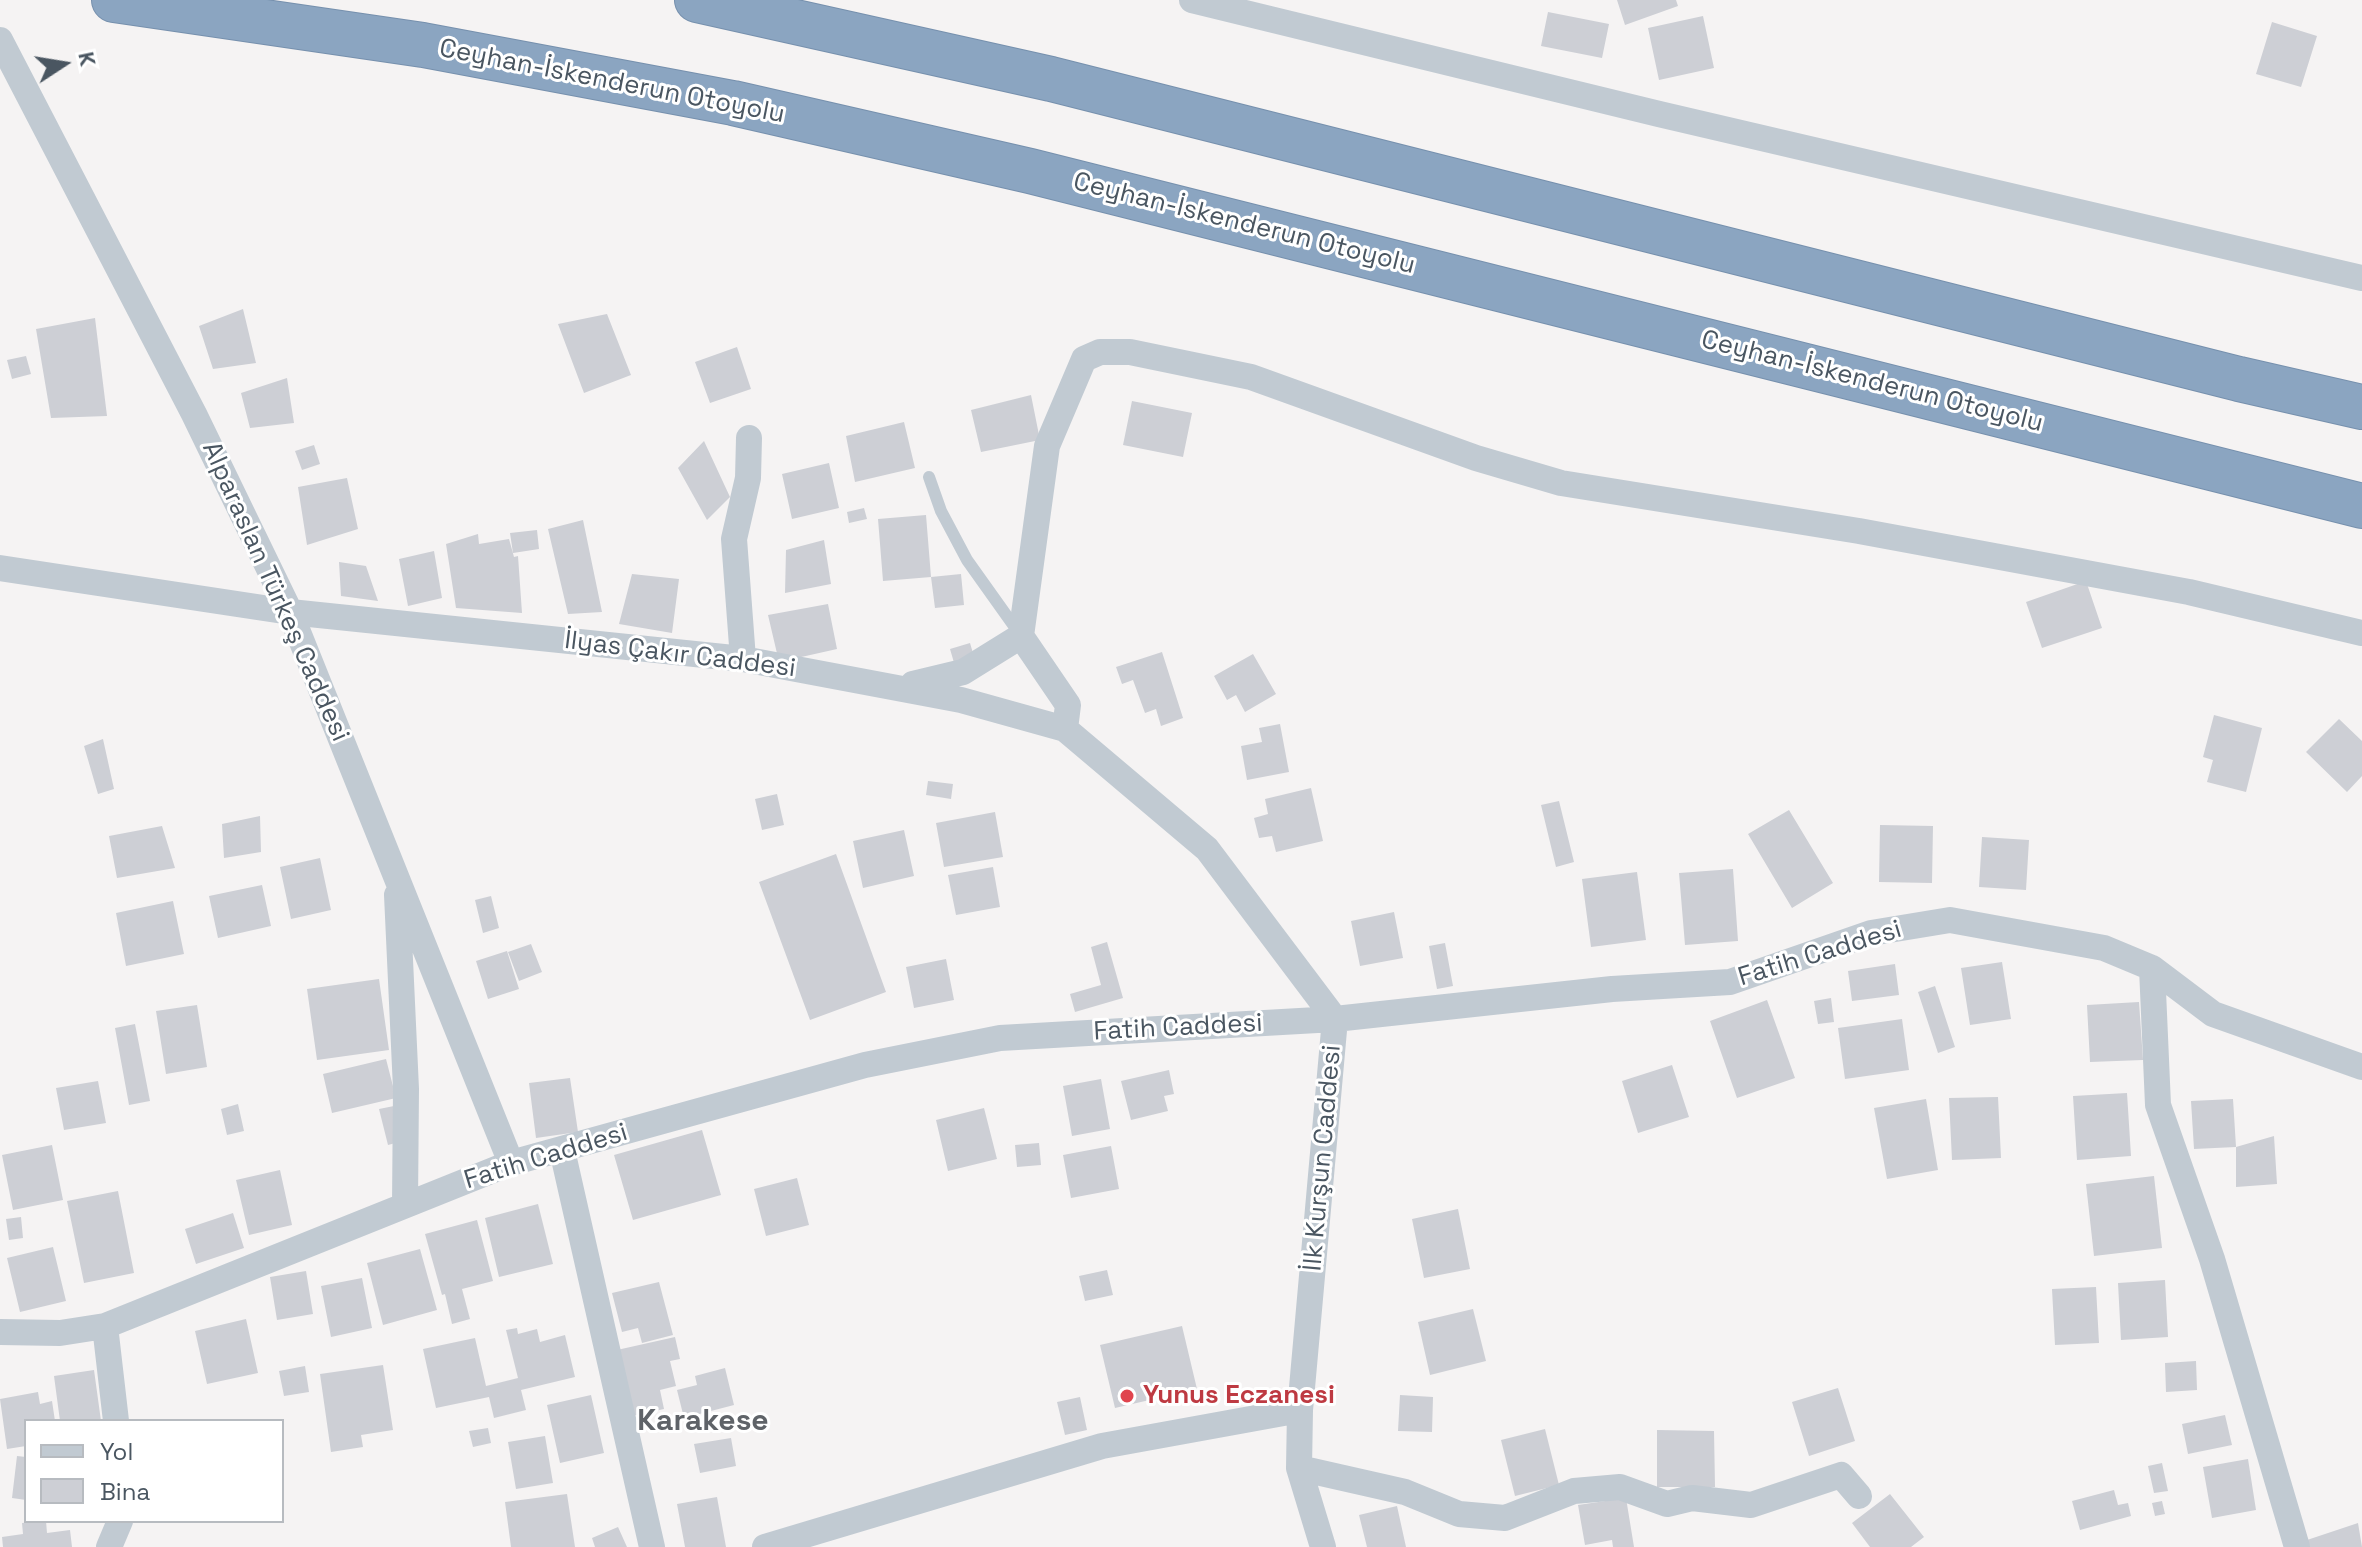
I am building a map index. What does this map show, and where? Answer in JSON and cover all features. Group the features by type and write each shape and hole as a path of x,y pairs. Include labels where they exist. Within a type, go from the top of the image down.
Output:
{"highway":[{"name":"Ceyhan-İskenderun Otoyolu","path":"114,0 423,45 733,103 1091,186 2362,506"},
{"path":"697,0 1067,82 2239,379 2362,407"}],"street":[{"path":"1192,0 1659,114 2362,278"},
{"name":"Alparaslan Türkeş Caddesi","path":"0,40 194,414 290,612 511,1163"},
{"path":"1065,729 1068,705 1021,636 1047,446 1084,359 1100,352 1130,352 1251,377 1476,458 1561,483 1859,531 2189,592 2362,633"},
{"path":"743,659 734,539 748,478 749,438"},
{"name":"İlyas Çakır Caddesi","path":"0,568 290,612 743,659 961,700 1065,729"},
{"path":"894,687 947,678 963,672 1021,636"},
{"name":"İlk Kurşun Caddesi","path":"1065,729 1207,849 1335,1019 1300,1410 1299,1468 1323,1547"},
{"path":"396,876 406,1089 405,1205"},
{"name":"Fatih Caddesi","path":"0,1332 60,1333 105,1326 511,1163 865,1065 1000,1038 1335,1019 1612,989 1730,982 1871,933 1950,920 2104,948 2152,968 2213,1014 2362,1067"},
{"path":"2152,968 2158,1105 2212,1259 2297,1547"},
{"path":"562,1150 652,1547"},
{"path":"105,1326 116,1419"},
{"path":"765,1547 1102,1446 1300,1410"},
{"path":"1299,1468 1405,1492 1459,1514 1505,1518 1574,1491 1620,1487 1667,1504 1692,1498 1751,1505 1841,1475 1859,1496"},
{"path":"109,1547 119,1523"}],"lane":[{"path":"929,477 941,511 967,560 1021,636"}],"building":[{"path":"1617,0 1676,0 1678,6 1625,25"},
{"path":"1548,12 1609,24 1602,58 1541,46"},
{"path":"1703,16 1714,68 1659,80 1648,28"},
{"path":"2272,22 2317,36 2301,87 2256,74"},
{"path":"243,309 256,363 213,369 199,326"},
{"path":"607,314 631,375 584,393 558,324"},
{"path":"95,318 107,416 51,418 36,329"},
{"path":"737,347 751,389 710,403 695,362"},
{"path":"26,356 31,374 12,379 7,360"},
{"path":"287,378 294,423 250,428 241,393"},
{"path":"1031,395 1040,440 981,452 971,410"},
{"path":"1132,401 1192,413 1183,457 1123,445"},
{"path":"904,422 915,468 855,482 846,436"},
{"path":"704,441 730,497 707,520 678,468"},
{"path":"314,445 320,464 302,470 295,451"},
{"path":"829,463 839,508 792,519 782,474"},
{"path":"347,478 358,529 307,545 298,487"},
{"path":"864,508 867,519 849,523 847,512"},
{"path":"926,515 931,577 883,581 878,519"},
{"path":"583,520 602,612 568,614 548,529"},
{"path":"537,530 539,549 513,553 510,533"},
{"path":"478,534 479,544 509,539 514,557 518,556 522,613 456,608 446,544"},
{"path":"824,540 831,584 785,593 786,550"},
{"path":"434,551 442,598 408,606 399,559"},
{"path":"339,562 366,566 378,601 341,596"},
{"path":"632,574 679,579 672,633 619,624"},
{"path":"961,574 964,605 935,608 931,577"},
{"path":"2086,581 2102,628 2042,648 2026,602"},
{"path":"828,604 837,649 779,662 768,615"},
{"path":"970,643 975,660 955,666 950,649"},
{"path":"1162,652 1183,718 1161,726 1156,709 1145,713 1133,680 1122,684 1116,667"},
{"path":"1253,654 1276,694 1245,712 1236,695 1227,700 1214,676"},
{"path":"2214,715 2262,728 2246,792 2207,782 2213,760 2203,757"},
{"path":"2339,719 2362,741 2362,776 2347,792 2306,752"},
{"path":"1280,724 1289,772 1247,780 1241,746 1262,742 1259,728"},
{"path":"103,739 114,789 98,794 84,746"},
{"path":"928,781 953,784 951,799 926,795"},
{"path":"1311,788 1323,841 1276,852 1272,836 1259,838 1254,818 1268,814 1265,799"},
{"path":"777,794 784,825 762,830 755,799"},
{"path":"1559,801 1574,862 1556,867 1541,805"},
{"path":"1789,810 1833,883 1792,908 1748,834"},
{"path":"995,812 1003,857 944,867 936,823"},
{"path":"260,816 261,852 224,858 222,824"},
{"path":"1880,825 1933,826 1932,883 1879,882"},
{"path":"162,826 175,868 117,878 109,836"},
{"path":"904,830 914,876 863,888 853,841"},
{"path":"1982,837 2029,840 2026,890 1979,887"},
{"path":"836,854 886,992 810,1020 759,882"},
{"path":"320,858 331,910 291,919 280,867"},
{"path":"993,867 1000,907 956,915 948,875"},
{"path":"1733,869 1738,941 1685,945 1679,873"},
{"path":"1637,872 1646,940 1591,947 1582,879"},
{"path":"262,885 271,926 218,938 209,896"},
{"path":"491,896 499,928 483,933 475,900"},
{"path":"173,901 184,954 126,966 116,913"},
{"path":"1394,912 1403,958 1360,966 1351,921"},
{"path":"1107,942 1123,998 1075,1012 1070,994 1101,985 1091,947"},
{"path":"1445,943 1453,986 1437,989 1429,946"},
{"path":"531,944 542,972 519,981 508,952"},
{"path":"507,951 519,989 488,999 476,961"},
{"path":"946,959 954,1000 914,1008 906,967"},
{"path":"2002,962 2011,1019 1970,1025 1961,968"},
{"path":"1895,964 1899,995 1852,1001 1848,971"},
{"path":"379,979 389,1050 317,1060 307,989"},
{"path":"1935,986 1955,1047 1938,1053 1918,992"},
{"path":"1831,998 1834,1022 1818,1024 1814,1001"},
{"path":"1767,1000 1795,1078 1737,1098 1710,1021"},
{"path":"2139,1002 2143,1060 2090,1062 2087,1005"},
{"path":"197,1005 207,1067 166,1074 156,1011"},
{"path":"1902,1019 1909,1070 1845,1079 1838,1028"},
{"path":"135,1024 150,1101 129,1105 115,1028"},
{"path":"386,1059 396,1098 332,1113 323,1074"},
{"path":"1672,1065 1689,1117 1638,1133 1622,1081"},
{"path":"1169,1070 1174,1094 1164,1096 1168,1111 1131,1120 1121,1081"},
{"path":"570,1078 578,1132 536,1138 529,1083"},
{"path":"1101,1079 1110,1129 1072,1136 1063,1086"},
{"path":"98,1081 106,1123 64,1130 56,1088"},
{"path":"2127,1093 2131,1156 2077,1160 2073,1096"},
{"path":"1998,1097 2001,1158 1952,1160 1949,1098"},
{"path":"1926,1099 1938,1170 1887,1179 1874,1108"},
{"path":"2233,1099 2236,1147 2194,1149 2191,1101"},
{"path":"238,1104 244,1131 227,1135 221,1109"},
{"path":"394,1106 403,1141 388,1145 379,1109"},
{"path":"984,1108 997,1159 948,1171 936,1120"},
{"path":"702,1130 721,1195 633,1220 614,1155"},
{"path":"2274,1136 2277,1184 2236,1187 2236,1147"},
{"path":"1039,1143 1041,1165 1017,1167 1015,1145"},
{"path":"52,1145 63,1200 13,1210 2,1155"},
{"path":"1111,1146 1119,1189 1071,1198 1063,1155"},
{"path":"280,1170 292,1225 249,1235 236,1180"},
{"path":"2154,1176 2162,1248 2094,1256 2086,1184"},
{"path":"797,1178 809,1225 766,1236 754,1189"},
{"path":"118,1191 134,1273 84,1283 67,1201"},
{"path":"538,1204 553,1264 499,1277 485,1218"},
{"path":"1458,1209 1470,1269 1424,1278 1412,1219"},
{"path":"233,1213 244,1248 196,1264 185,1229"},
{"path":"21,1217 23,1238 9,1240 6,1219"},
{"path":"477,1220 493,1281 462,1289 470,1319 452,1324 425,1234"},
{"path":"53,1247 66,1301 20,1312 7,1258"},
{"path":"420,1249 437,1310 383,1325 367,1263"},
{"path":"1107,1270 1113,1295 1085,1301 1079,1276"},
{"path":"306,1271 313,1314 277,1320 270,1277"},
{"path":"362,1278 372,1328 331,1337 321,1286"},
{"path":"2165,1280 2168,1337 2121,1340 2118,1283"},
{"path":"659,1282 673,1335 642,1343 638,1328 622,1332 612,1293"},
{"path":"2096,1287 2099,1343 2055,1345 2052,1289"},
{"path":"1473,1309 1486,1361 1430,1375 1418,1322"},
{"path":"246,1319 258,1373 207,1384 195,1331"},
{"path":"1182,1326 1197,1389 1115,1408 1100,1345"},
{"path":"517,1328 518,1334 537,1329 540,1342 565,1335 575,1377 521,1390 526,1410 494,1418 489,1397 436,1408 423,1349 475,1338 486,1386 518,1378 506,1330"},
{"path":"675,1337 680,1359 670,1361 676,1386 660,1390 664,1409 632,1416 617,1350"},
{"path":"2196,1361 2197,1390 2166,1392 2165,1363"},
{"path":"383,1365 393,1430 361,1435 363,1447 331,1452 320,1374"},
{"path":"305,1366 309,1392 284,1396 279,1371"},
{"path":"725,1368 734,1405 684,1418 677,1390 697,1385 695,1376"},
{"path":"94,1370 101,1419 60,1419 54,1376"},
{"path":"1838,1388 1855,1441 1809,1456 1792,1402"},
{"path":"38,1392 40,1404 52,1401 55,1419 24,1419 24,1446 7,1449 0,1399"},
{"path":"591,1395 604,1453 560,1463 547,1405"},
{"path":"1400,1395 1433,1397 1432,1432 1398,1431"},
{"path":"1080,1397 1087,1430 1065,1435 1057,1402"},
{"path":"2225,1415 2232,1445 2188,1454 2182,1424"},
{"path":"488,1428 491,1443 473,1447 469,1431"},
{"path":"1545,1429 1559,1485 1515,1496 1501,1440"},
{"path":"1657,1430 1714,1431 1715,1487 1657,1487"},
{"path":"545,1436 553,1483 516,1489 508,1442"},
{"path":"731,1438 736,1466 700,1473 694,1444"},
{"path":"17,1456 24,1457 24,1500 12,1498"},
{"path":"2248,1459 2256,1510 2212,1518 2203,1467"},
{"path":"2162,1463 2168,1491 2154,1493 2148,1466"},
{"path":"2114,1490 2118,1505 2128,1503 2131,1516 2080,1530 2072,1501"},
{"path":"567,1494 575,1547 511,1547 505,1502"},
{"path":"1890,1494 1924,1537 1911,1547 1870,1547 1852,1523"},
{"path":"717,1497 726,1547 685,1547 677,1504"},
{"path":"1626,1498 1634,1547 1613,1547 1612,1540 1585,1545 1578,1505"},
{"path":"2162,1501 2165,1514 2155,1516 2152,1503"},
{"path":"1397,1506 1406,1547 1367,1547 1359,1515"},
{"path":"22,1523 46,1523 47,1533 70,1530 72,1547 3,1547 2,1537 23,1534"},
{"path":"2358,1523 2362,1547 2310,1547 2307,1540"},
{"path":"618,1527 627,1547 595,1547 592,1538"}],"place":[{"name":"Yunus Eczanesi","path":"1127,1396"}],"district":[{"name":"Karakese","path":"703,1422"}]}
